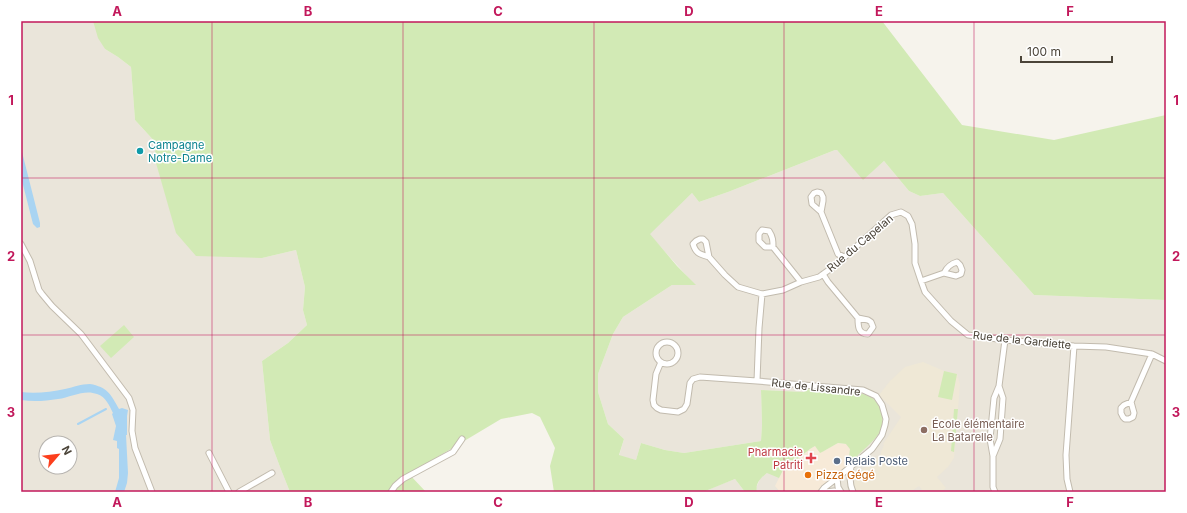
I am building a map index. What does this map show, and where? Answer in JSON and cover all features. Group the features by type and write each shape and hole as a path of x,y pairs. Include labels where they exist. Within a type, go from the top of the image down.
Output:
{"street":[{"path":"821,212 838,254 844,257"},
{"name":"Rue du Capelan","path":"709,257 738,287 762,294 783,290 801,282 819,277 892,215 901,212 908,216"},
{"name":"Rue de la Gardiette","path":"908,216 912,224 915,244 915,263 925,292 936,306 968,335 1005,340 1074,346 1106,347 1152,354 1166,361"},
{"path":"22,246 30,261 39,290 52,306 82,335 129,398 132,410 132,431 135,448 151,492"},
{"path":"772,248 801,282"},
{"path":"921,282 944,273"},
{"path":"823,274 858,318"},
{"name":"Rue de Lissandre","path":"762,294 757,381 863,390 876,396 882,405 886,419 882,435 872,449 821,492"},
{"path":"995,492 993,487 993,456 990,439 994,398 999,386 1005,340"},
{"path":"665,343 672,344 678,350 676,361 668,364 661,362 656,353 659,346 665,343"},
{"path":"1070,492 1066,455 1074,346"},
{"path":"1132,402 1152,354"},
{"path":"661,362 656,374 653,400 654,405 661,410 678,412 684,409 687,404 690,383 694,379 700,377 757,381"},
{"path":"993,456 1000,439 1003,405 1003,398 999,386"},
{"path":"391,492 395,486 404,479 453,452 462,439"},
{"path":"209,453 229,492"},
{"path":"846,492 851,489 851,466"},
{"path":"239,492 272,473"},
{"path":"825,492 840,492 838,487 839,477 848,475 850,478"}],"shaded area":[{"path":"21,21 93,21 105,49 131,67 135,120 157,144 154,156 262,258 296,250 305,287 303,310 307,325 288,343 262,361 270,440 290,492 21,492"},
{"path":"837,150 863,179 884,161 909,191 920,196 943,193 1034,295 1166,300 1166,492 757,492 756,488 760,479 767,473 881,431 883,417 857,393 805,389 805,392 761,390 761,441 684,453 665,450 641,443 636,460 619,456 624,439 608,424 598,392 598,374 613,334 623,317 672,285 695,285 649,234 692,193 699,202"},
{"name":"École élémentaire La Batarelle","path":"923,362 944,371 957,374 960,384 954,458 948,467 937,477 946,488 941,492 920,492 922,490 919,486 910,492 856,492 854,485 856,475 881,454 883,444 901,417 879,395 890,381 905,367"},
{"path":"838,443 846,444 850,449 849,458 852,462 816,492 780,492 775,486 783,470 810,449 815,446 824,451"},
{"path":"735,479 745,492 703,492 717,486"}],"green space":[{"path":"93,21 882,21 962,125 1054,140 1166,115 1166,300 1034,295 943,193 920,196 909,191 884,161 863,180 837,150 835,150 699,202 692,193 650,234 677,266 696,285 672,285 623,317 613,334 598,374 598,392 608,424 624,439 619,455 636,460 641,443 665,450 684,453 761,441 761,390 804,392 805,389 854,392 863,394 869,396 880,406 883,421 881,430 875,439 852,462 849,458 850,449 846,444 838,443 820,453 815,446 783,470 779,478 767,473 758,483 757,492 745,492 735,479 703,492 554,492 550,466 555,448 540,417 532,413 501,419 409,474 426,492 290,492 270,440 262,361 288,343 307,325 303,310 305,287 296,250 262,258 196,256 176,233 154,156 157,144 135,120 131,67 105,49 98,38"},
{"path":"124,325 134,337 111,358 100,346"},
{"path":"944,371 957,374 952,400 938,397"},
{"path":"954,409 958,409 954,452 951,451"}],"water":[{"path":"21,148 40,223 40,227 37,228 33,224 21,177"},
{"path":"90,384 105,389 119,409 122,408 128,410 126,435 128,473 124,492 115,492 119,478 119,449 117,448 117,441 113,440 116,426 113,413 103,397 88,392 49,400 21,400 21,392 49,392"}],"waterway":[{"path":"78,424 106,409"}],"place":[{"name":"Campagne Notre-Dame","path":"140,151"},
{"name":"École élémentaire La Batarelle","path":"924,430"},
{"name":"Pharmacie Patriti","path":"811,458"},
{"name":"Relais Poste","path":"837,461"},
{"name":"Pizza Gégé","path":"808,475"}]}
